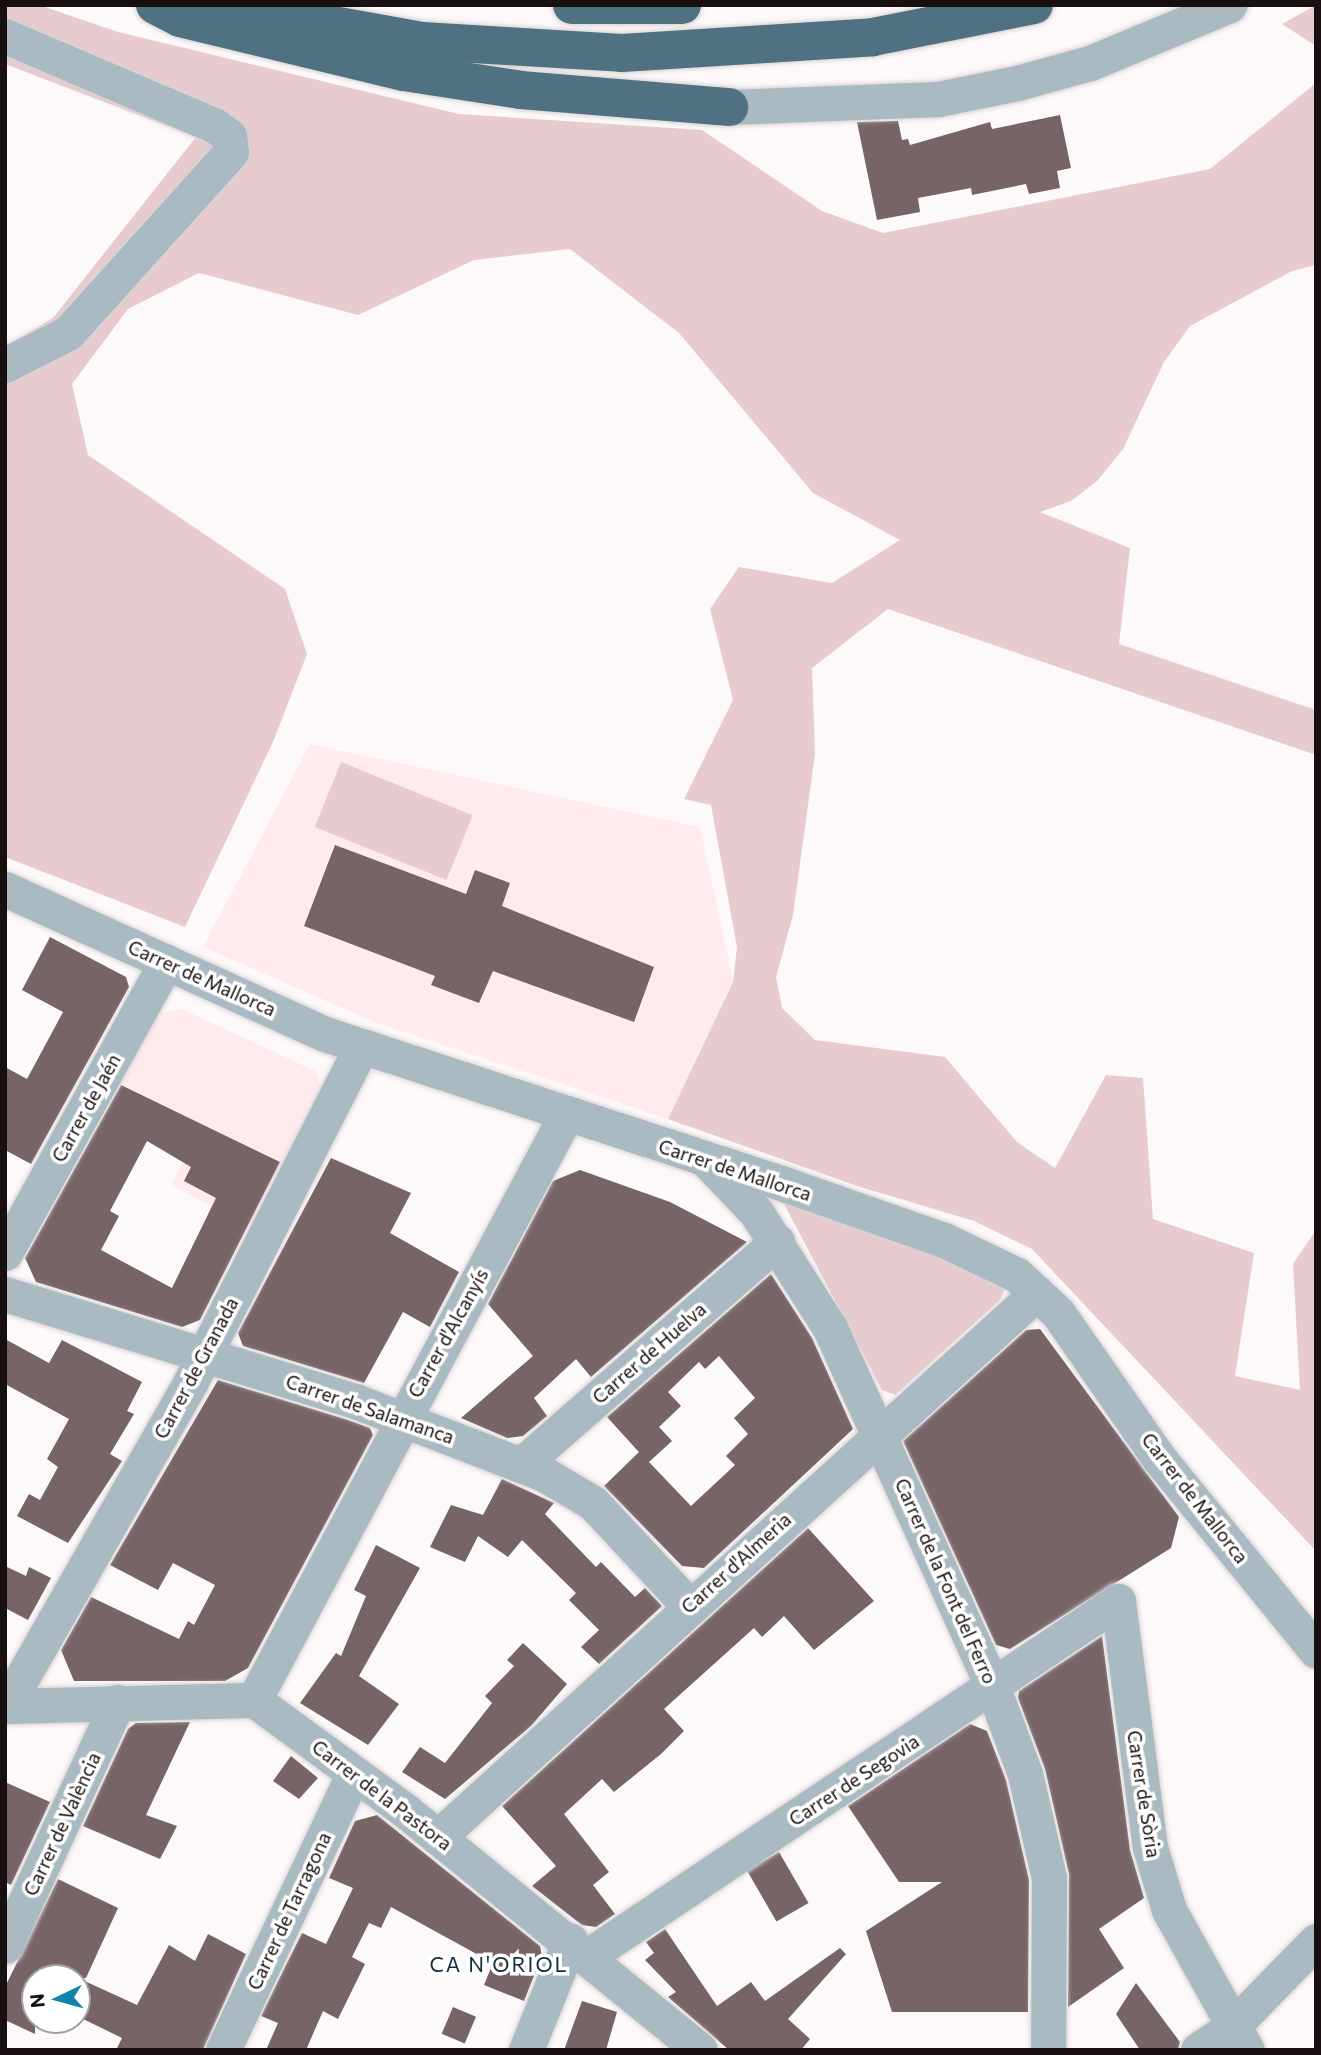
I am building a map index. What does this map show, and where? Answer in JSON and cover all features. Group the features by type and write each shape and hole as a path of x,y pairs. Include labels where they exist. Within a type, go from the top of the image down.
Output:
{"highway":[{"path":"155,5 204,24 404,72 546,93 729,107"},
{"path":"222,5 422,41 622,53 873,37 1034,5"},
{"path":"572,5 682,5"}],"street":[{"path":"729,107 938,99 1090,63 1229,5"},
{"path":"5,36 214,125 229,136 231,152 68,333 5,365"},
{"name":"Carrer de Mallorca","path":"5,889 362,1046 944,1240 1005,1269 1037,1293 1115,1388 1158,1457 1316,1651"},
{"name":"Carrer de Jaén","path":"5,1253 166,962"},
{"name":"Carrer de Granada","path":"17,1690 205,1354 362,1046"},
{"name":"Carrer d'Alcanyís","path":"254,1700 401,1418 566,1115"},
{"name":"Carrer de la Font del Ferro","path":"706,1161 757,1212 831,1328 993,1688 1024,1774 1049,1878 1048,2050"},
{"name":"Carrer de Huelva","path":"521,1465 777,1242"},
{"name":"Carrer d'Almeria","path":"439,1837 880,1432 1037,1293"},
{"name":"Carrer de Salamanca","path":"5,1294 205,1354 401,1418 521,1465 593,1503 689,1606"},
{"name":"Carrer de Segovia","path":"579,1948 993,1688 1118,1601"},
{"name":"Carrer de Sòria","path":"1118,1601 1150,1847 1169,1910 1240,2038"},
{"path":"17,1690 118,1702 254,1700"},
{"name":"Carrer de la Pastora","path":"254,1700 439,1837 579,1948 700,2049"},
{"name":"Carrer de València","path":"5,1946 118,1702"},
{"name":"Carrer de Tarragona","path":"223,2050 354,1773"},
{"path":"1198,2050 1240,2038 1316,1941"},
{"path":"526,2050 579,1948"}],"shaded area":[{"path":"5,5 39,5 118,32 459,114 702,130 822,211 883,233 1210,169 1316,83 1316,265 1292,271 1190,326 1164,362 1123,449 1097,481 1071,501 1040,512 1130,548 1119,644 1316,710 1316,755 888,609 812,668 815,754 793,915 776,977 782,1008 815,1040 945,1057 1017,1142 1055,1168 1106,1075 1143,1078 1153,1219 1254,1253 1235,1376 1300,1390 1293,1264 1316,1230 1316,1551 1032,1249 974,1221 857,1186 668,1119 733,982 737,947 711,805 684,799 733,700 710,609 739,567 832,583 900,540 813,493 679,333 570,249 474,260 358,315 199,273 128,309 72,384 88,455 285,589 307,654 273,742 185,927 5,857 5,347 53,318 196,137 5,64"},
{"path":"1316,5 1316,46 1282,24"},
{"path":"310,744 700,827 733,981 668,1119 377,1023 203,947"},
{"path":"341,762 473,815 446,880 315,827"},
{"path":"182,1009 315,1071 326,1100 256,1229 171,1185 202,1128 118,1083 155,1015"},
{"path":"782,1200 955,1260 1005,1288 1001,1299 895,1395 882,1390"}],"building":[{"path":"1060,115 1071,168 1057,171 1060,188 1029,194 1026,184 972,195 971,188 918,198 920,212 877,220 857,122 898,121 902,140 908,139 910,145 990,122 992,129"},
{"path":"335,845 466,894 475,870 510,883 502,906 654,967 634,1022 493,971 479,1003 431,985 435,976 304,926"},
{"path":"50,937 126,977 129,987 31,1164 5,1150 5,1067 27,1079 63,1012 22,990"},
{"path":"121,1085 280,1162 200,1320 182,1327 36,1282 25,1258","holes":["147,1141 191,1167 184,1181 216,1198 172,1288 101,1250 119,1216 110,1211"]},
{"path":"331,1158 411,1193 390,1233 459,1272 430,1327 403,1312 364,1383 243,1346 238,1333"},
{"path":"580,1170 670,1202 747,1242 591,1377 576,1359 534,1398 547,1416 523,1436 507,1438 461,1418 533,1356 488,1304 553,1181"},
{"path":"771,1274 812,1338 853,1429 704,1568 682,1566 604,1486 639,1452 607,1417","holes":["719,1356 755,1398 734,1418 748,1434 726,1456 735,1465 691,1506 649,1462 672,1441 659,1427 681,1406 668,1392 699,1362 705,1369"]},
{"path":"1040,1329 1179,1517 1171,1548 1010,1649 996,1645 903,1441 1026,1330"},
{"path":"5,1339 49,1363 62,1340 142,1382 127,1411 134,1414 110,1454 122,1461 68,1543 17,1516 29,1494 40,1500 58,1467 47,1459 69,1419 5,1384"},
{"path":"218,1380 348,1420 370,1428 373,1435 248,1668 225,1681 74,1681 61,1650 91,1597 179,1639 188,1621 194,1625 215,1585 173,1563 158,1590 110,1565"},
{"path":"502,1479 554,1503 545,1514 596,1567 601,1562 635,1597 645,1588 662,1606 599,1664 581,1647 599,1630 569,1600 576,1593 522,1540 508,1557 478,1536 465,1562 430,1547 451,1505 483,1515"},
{"path":"808,1528 874,1601 814,1650 784,1616 762,1637 754,1628 664,1709 684,1731 661,1754 614,1792 602,1779 564,1814 609,1872 593,1885 615,1914 596,1927 582,1925 532,1886 556,1866 502,1806"},
{"path":"376,1545 420,1568 359,1676 399,1704 368,1745 300,1703 336,1653 341,1656 366,1596 354,1590"},
{"path":"5,1566 26,1576 29,1567 51,1578 28,1620 5,1608"},
{"path":"1102,1636 1130,1850 1144,1898 1099,1929 1124,1968 1068,2007 1069,1874 1045,1769 1018,1698 1019,1691"},
{"path":"523,1643 567,1684 531,1726 445,1799 402,1772 420,1747 445,1763 492,1703 485,1696 514,1666 507,1660"},
{"path":"190,1722 146,1815 177,1826 160,1859 83,1826 128,1729 136,1723"},
{"path":"970,1724 987,1731 1006,1780 1029,1880 1028,2012 892,2012 866,1931 942,1882 899,1882 848,1806"},
{"path":"291,1756 318,1778 299,1799 273,1781"},
{"path":"5,1782 50,1802 11,1885 5,1882"},
{"path":"377,1815 540,1946 542,1956 524,2001 484,1985 493,1963 391,1907 381,1928 369,1923 352,1957 365,1964 338,2019 323,2011 306,2050 266,2050 278,2023 261,2016 302,1933 326,1944 353,1888 329,1878 355,1821"},
{"path":"779,1852 808,1903 776,1922 747,1870"},
{"path":"58,1879 118,1908 91,1967 91,1964 21,1964 21,2027 5,2020 5,1987"},
{"path":"665,1929 717,2006 751,1982 765,2001 840,1948 846,1954 788,2019 810,2039 801,2050 729,2050 668,1997 676,1992 645,1960 654,1953 646,1942"},
{"path":"208,1934 246,1954 203,2050 116,2050 122,2038 91,2023 91,1984 137,2005 169,1945 195,1961"},
{"path":"1136,1983 1180,2042 1178,2050 1140,2050 1116,2014"},
{"path":"582,2001 617,2012 606,2050 564,2050"},
{"path":"453,2007 476,2017 465,2043 442,2034"}],"district":[{"name":"CA N'ORIOL","path":"499,1964"}]}
